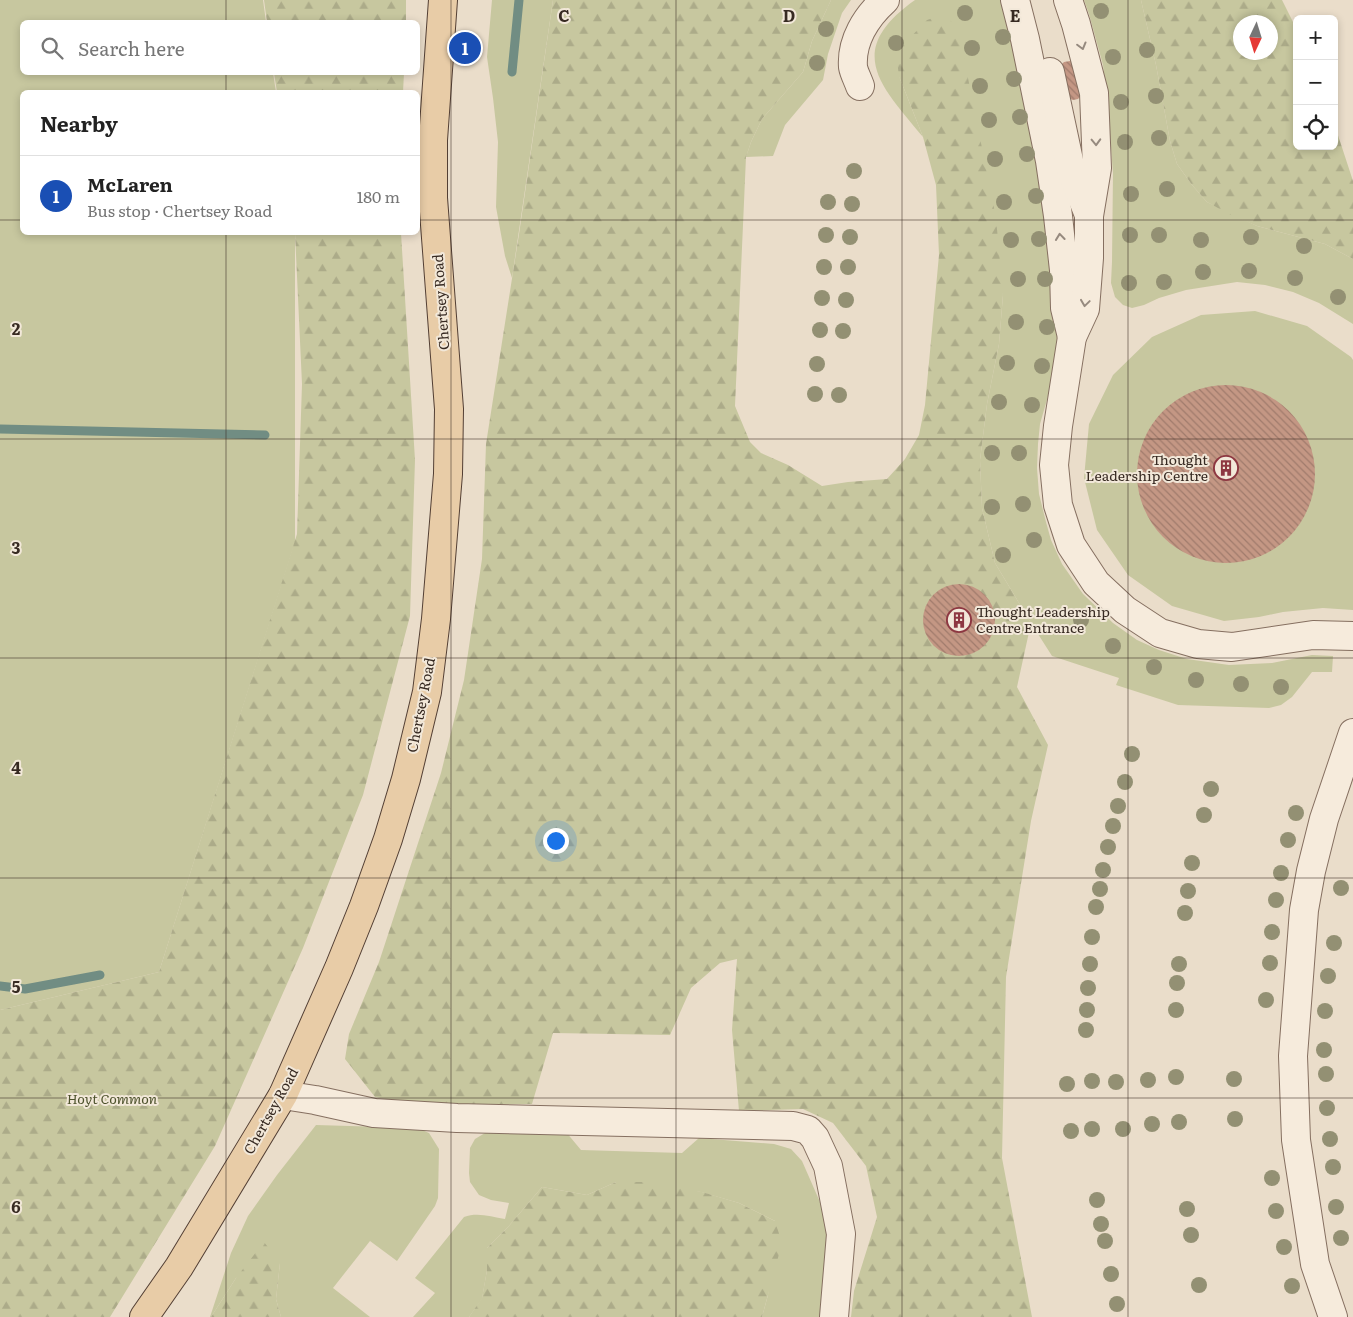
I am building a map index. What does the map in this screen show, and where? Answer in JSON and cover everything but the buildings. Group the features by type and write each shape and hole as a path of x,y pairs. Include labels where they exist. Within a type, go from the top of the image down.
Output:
{"main road":[{"name":"Chertsey Road","path":"144,1317 179,1267 282,1096 339,968 364,906 388,839 406,779 427,692 436,618 448,456 449,409 433,198 433,140 443,0"}],"lane":[{"path":"860,86 853,68 857,39 865,22 885,0"},
{"path":"1015,0 1050,161 1061,243 1065,308 1072,337"},
{"path":"1032,0 1071,170 1089,216"},
{"path":"1068,0 1094,93 1097,168 1089,216 1090,258 1085,309 1072,337 1054,465 1058,505 1071,545 1096,583 1125,610 1160,633 1198,644 1232,647 1313,635 1353,636"},
{"path":"1332,1317 1315,1264 1296,1140 1293,1056 1304,910 1311,871 1324,819 1353,733"},
{"path":"282,1096 315,1100 374,1113 457,1118 793,1126 808,1130 815,1138 828,1166 841,1234 834,1317"}],"green space":[{"path":"0,0 263,0 266,20 20,20 20,75 273,75 276,90 20,90 20,235 295,235 295,542 159,972 0,1010"},
{"path":"264,0 406,0 406,20 267,20"},
{"path":"492,0 553,0 512,278 505,256 496,207 498,142 487,57"},
{"path":"553,0 831,0 812,41 803,72 762,119 746,157 735,406 750,442 761,453 788,465 822,486 887,479 905,459 919,435 925,405 939,255 936,185 923,137 899,76 897,61 904,44 927,20 936,17 946,17 953,23 960,38 996,218 1003,295 999,344 987,404 980,460 982,508 995,563 1031,623 1017,687 1048,745 1031,821 1006,977 1002,1158 1032,1317 851,1317 854,1291 877,1217 866,1166 833,1123 803,1109 739,1111 732,1030 737,959 720,963 691,988 670,1035 553,1033 532,1104 412,1104 375,1097 345,1059 349,1034 379,962 441,773 464,680 482,559 486,444"},
{"path":"831,0 851,0 842,13 828,54 823,80 785,125 773,156 746,157 762,119 803,72 812,41"},
{"path":"915,0 1010,0 1026,76 1059,333 1052,382 1040,424 1037,468 1039,494 1046,522 1051,540 1062,564 1083,594 1113,623 1137,640 1159,650 1187,659 1229,665 1272,663 1312,655 1333,656 1332,672 1312,672 1292,697 1281,705 1269,708 1178,705 1116,685 1119,678 1052,656 995,563 982,508 980,460 987,404 999,344 1003,295 899,76 923,137 883,85 876,68 875,52 880,36 893,18"},
{"path":"1084,0 1141,0 1156,65 1170,141 1177,164 1207,202 1257,226 1325,244 1353,259 1353,324 1319,303 1293,292 1265,285 1237,282 1186,290 1132,308 1123,305 1115,297 1111,283 1113,173 1108,111 1103,65"},
{"path":"1141,0 1282,0 1293,22 1293,150 1338,150 1338,135 1353,181 1353,259 1325,244 1257,226 1207,202 1177,164 1170,141 1156,65"},
{"path":"274,75 404,75 403,90 277,90"},
{"name":"Hoyt Common","path":"295,235 401,235 415,460 410,616 363,795 303,948 215,1146 110,1317 0,1317 0,1010 159,972 297,534 302,384"},
{"path":"1255,311 1307,326 1353,360 1353,610 1323,608 1224,621 1172,606 1128,575 1097,530 1084,478 1089,424 1113,375 1152,337 1201,315"},
{"path":"316,1125 417,1128 429,1133 439,1149 438,1198 435,1206 397,1261 370,1241 333,1288 370,1317 281,1317 276,1299 280,1263 236,1278 210,1317 231,1253 248,1216"},
{"path":"490,1130 566,1132 581,1150 682,1153 699,1138 774,1144 791,1149 802,1161 834,1234 824,1317 762,1317 768,1295 775,1221 739,1203 701,1192 616,1182 587,1195 542,1187 508,1227 487,1248 487,1270 482,1299 469,1317 413,1317 435,1293 415,1278 464,1217 479,1215 505,1219 509,1203 491,1200 479,1195 470,1182 470,1148 475,1139"},
{"path":"616,1182 648,1182 702,1192 739,1203 775,1221 782,1243 762,1317 469,1317 482,1298 487,1270 487,1248 508,1227 542,1187 587,1195"},
{"path":"264,1242 280,1263 276,1299 281,1317 211,1317 236,1278"}],"waterway":[{"path":"512,72 519,0"},
{"path":"0,429 265,435"},
{"path":"0,986 25,989 100,975"}],"place":[{"name":"McLaren","path":"465,48"},
{"name":"Thought Leadership Centre","path":"1226,468"},
{"name":"Thought Leadership Centre Entrance","path":"959,620"}]}
